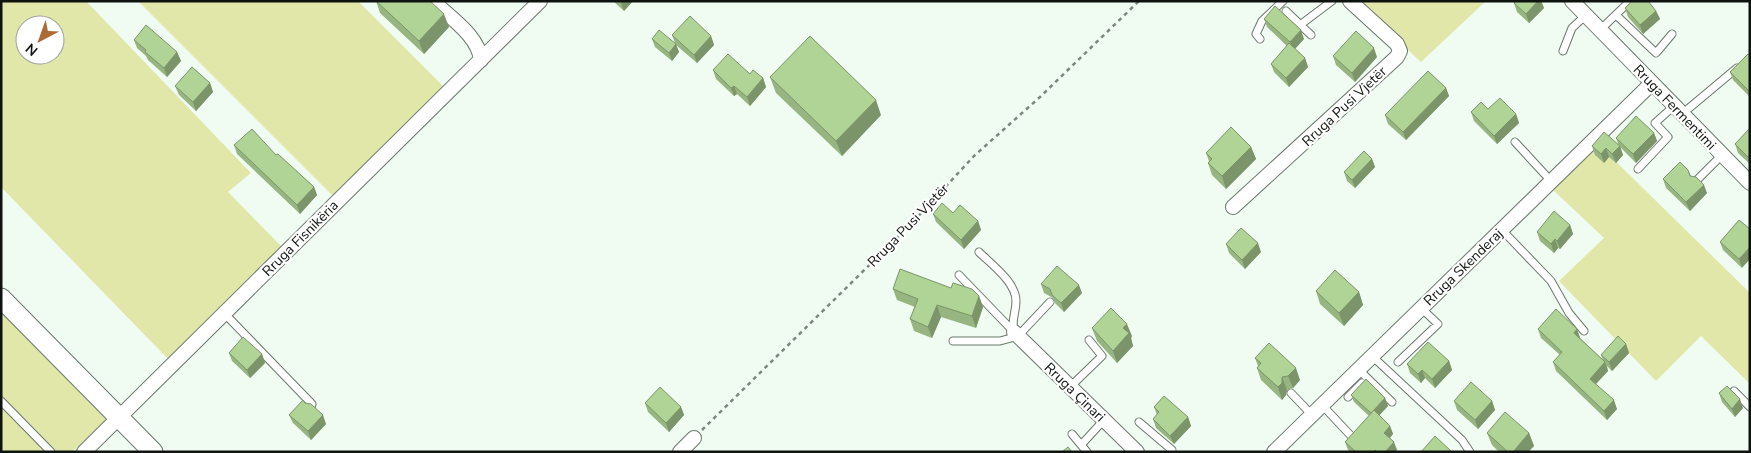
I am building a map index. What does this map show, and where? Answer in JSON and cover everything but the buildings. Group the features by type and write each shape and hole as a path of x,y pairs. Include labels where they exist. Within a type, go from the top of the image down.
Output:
{"street":[{"path":"433,1 474,40 480,49 481,60"},
{"name":"Rruga Fisnikëria","path":"84,452 540,1"},
{"name":"Rruga Pusi Vjetër","path":"1233,207 1397,57 1400,51 1397,44 1350,1"},
{"name":"Rruga Fermentimi","path":"1572,1 1750,183"},
{"name":"Rruga Skenderaj","path":"1274,452 1317,410 1362,374 1372,356 1652,83"},
{"path":"1,298 153,452"},
{"name":"Rruga Çinari","path":"1016,334 1137,452"},
{"path":"680,452 694,438"}],"lane":[{"path":"1260,39 1256,34 1258,26 1283,1"},
{"path":"1300,25 1332,1"},
{"path":"1600,30 1630,1"},
{"path":"1286,11 1311,36"},
{"path":"1563,51 1572,28 1586,15"},
{"path":"1616,15 1656,53 1672,34"},
{"path":"1638,169 1668,137 1655,123 1678,110 1739,66"},
{"path":"1516,142 1550,182"},
{"path":"1696,181 1722,155"},
{"path":"1501,229 1551,281 1569,313 1584,331"},
{"path":"979,252 1006,279 1013,290 1016,299 1015,310 1011,319 1016,334"},
{"path":"959,275 1016,334"},
{"path":"953,341 1000,341 1016,334 1050,302"},
{"path":"1398,362 1438,324 1421,308"},
{"path":"224,314 312,404 310,408"},
{"path":"1070,387 1102,356 1089,340"},
{"path":"1372,356 1462,440 1470,452"},
{"path":"1348,396 1362,374 1392,402"},
{"path":"1734,391 1750,408"},
{"path":"1291,393 1317,410 1353,438"},
{"path":"1,400 52,452"},
{"path":"1081,445 1104,420"},
{"path":"1139,422 1172,450 1170,452"},
{"path":"1072,434 1087,452"}],"path":[{"name":"Rruga Pusi Vjetër","path":"694,438 911,224 974,156 1040,97 1139,1"}],"green space":[{"path":"1,1 86,1 251,173 228,192 282,247 170,361 1,187"},
{"path":"138,1 358,1 444,87 334,197"},
{"path":"1355,1 1486,1 1421,62"},
{"path":"1598,144 1750,293 1750,384 1701,336 1656,381 1559,281 1604,238 1552,189"},
{"path":"1,310 106,419 72,452 1,452"}]}
